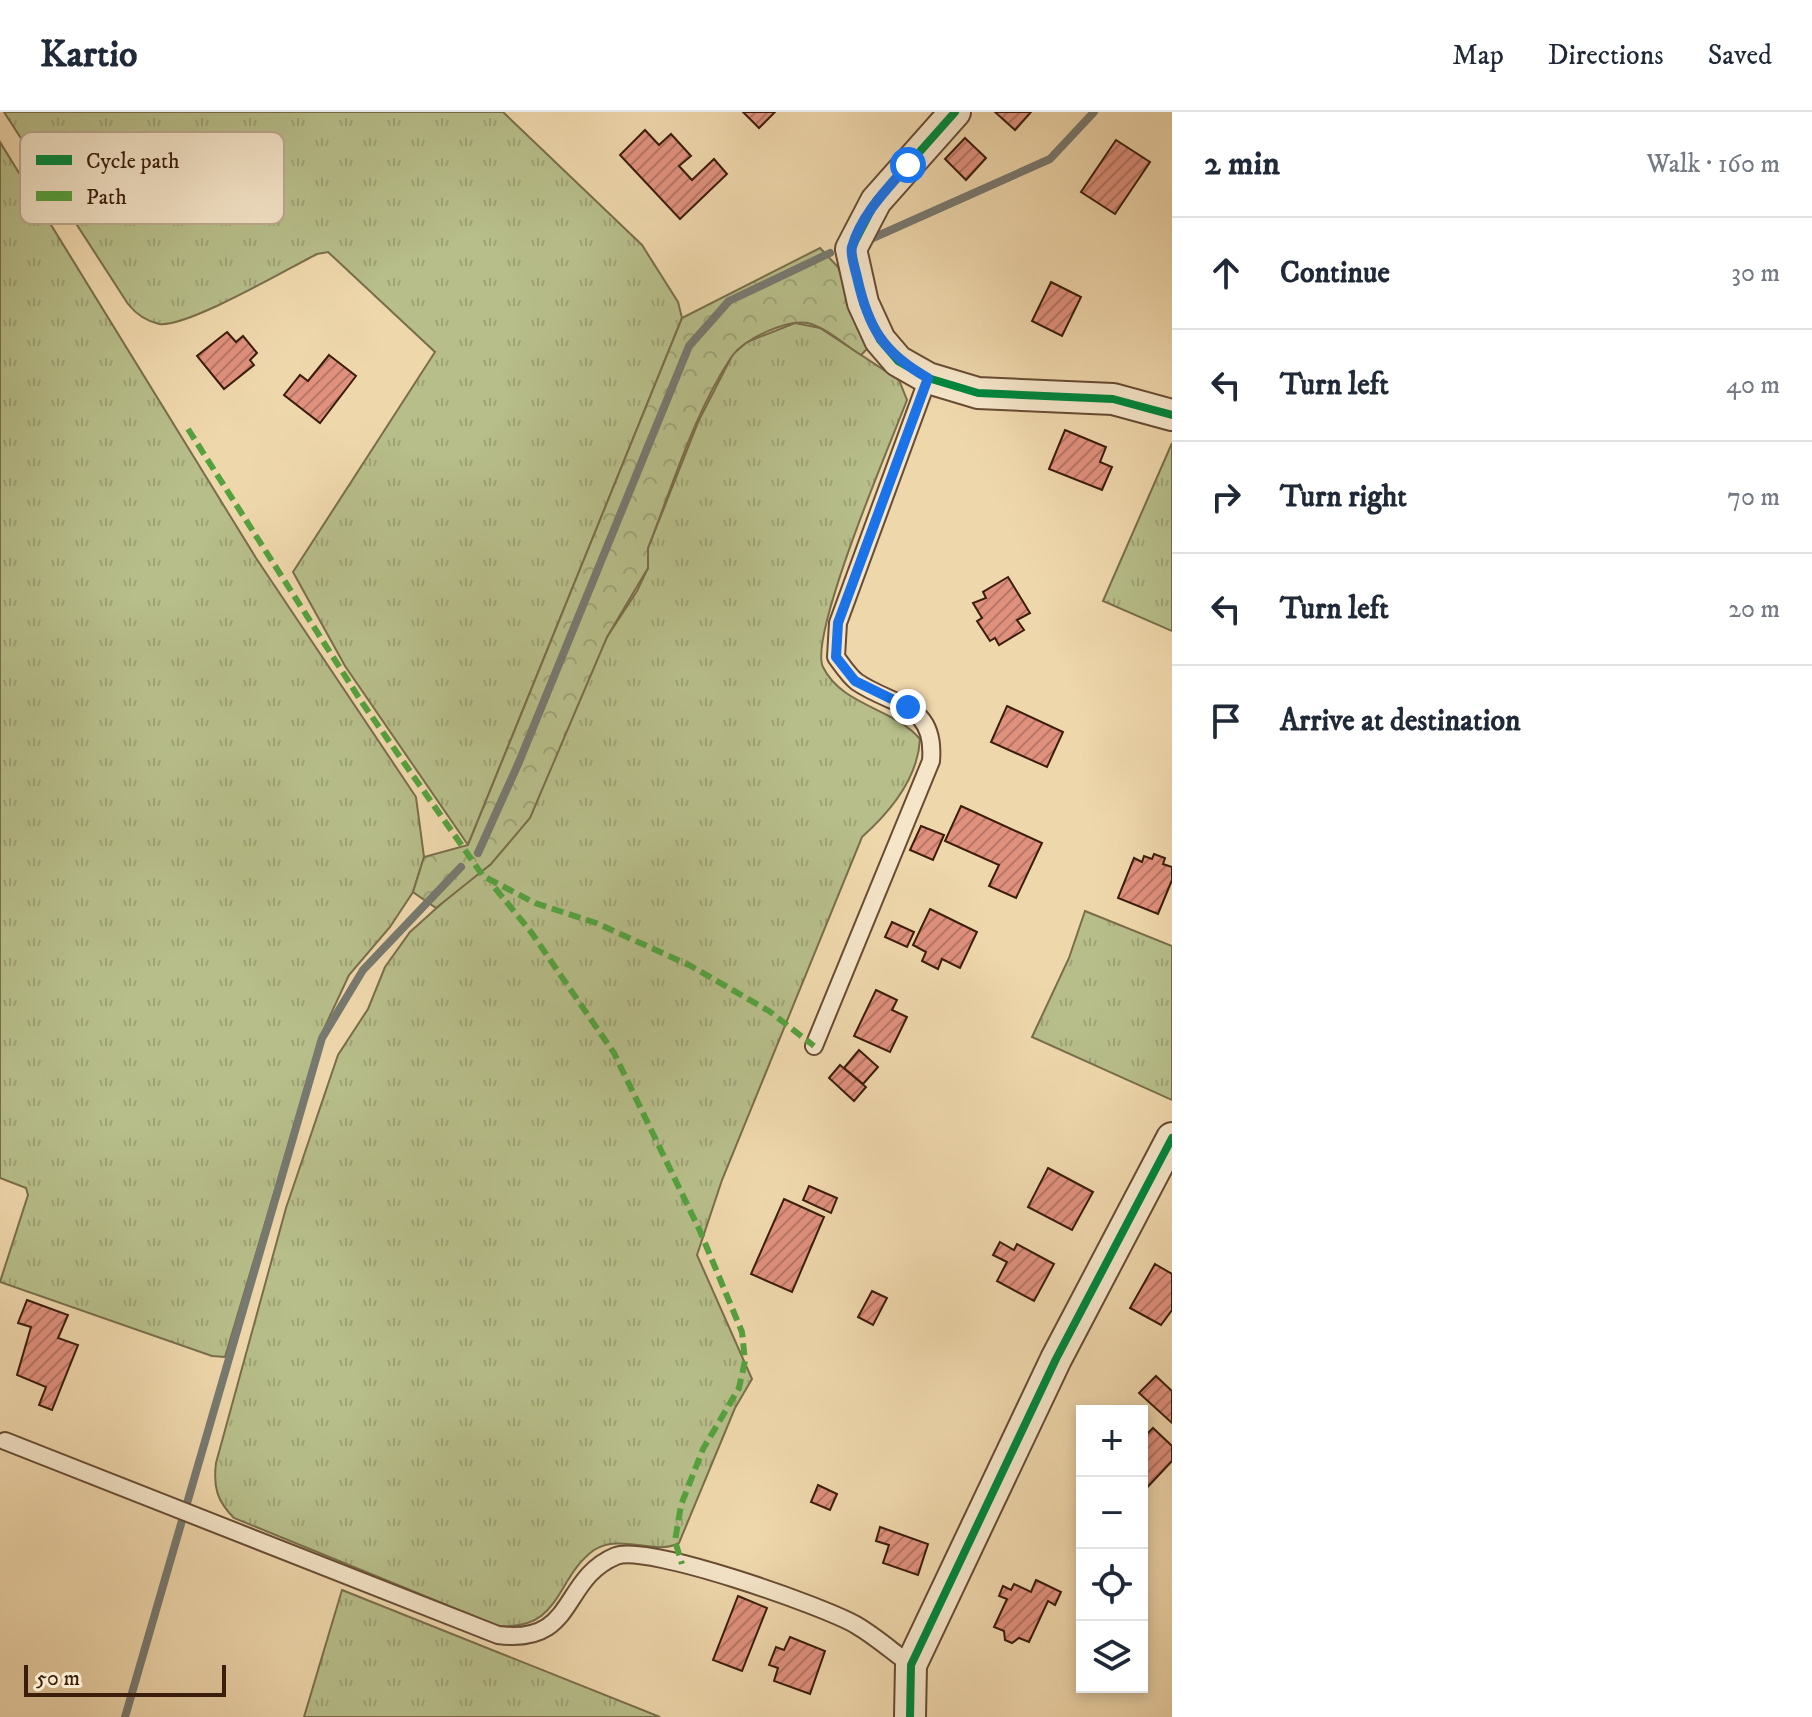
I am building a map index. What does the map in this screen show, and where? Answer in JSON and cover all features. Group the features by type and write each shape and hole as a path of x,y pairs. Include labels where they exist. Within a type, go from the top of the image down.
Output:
{"street":[{"path":"955,112 876,201 851,249 863,303 880,340 898,361 928,378 978,393 1113,399 1172,415"},
{"path":"910,1717 911,1665 1056,1359 1172,1138"}],"lane":[{"path":"814,1046 931,761 933,743 929,727 908,707 855,681 836,657 838,623 928,378"},
{"path":"5,1441 498,1635 520,1638 539,1635 563,1613 593,1570 619,1555 647,1554 781,1595 856,1624 911,1665"}],"green space":[{"path":"4,112 503,112 642,245 678,302 682,318 468,845 345,666 293,572 435,352 328,252 317,254 213,308 173,323 159,324 138,314 128,304 76,224 284,224 284,132 20,132 20,137"},
{"path":"0,142 20,174 20,224 50,224 256,558 416,797 424,857 413,892 390,927 349,975 322,1033 225,1357 212,1356 0,1282 28,1195 26,1188 0,1178"},
{"path":"820,248 838,267 870,346 861,355 822,329 799,323 767,332 746,343 732,356 706,401 685,450 648,548 648,568 607,637 530,818 491,864 436,908 413,892 424,857 468,845 682,318"},
{"path":"795,323 820,328 899,380 907,400 839,580 822,648 823,667 832,680 855,699 909,729 920,739 918,753 901,793 883,817 862,837 722,1180 697,1255 752,1379 735,1408 679,1543 659,1547 604,1545 581,1562 546,1612 535,1620 519,1625 498,1626 234,1518 218,1493 216,1463 286,1208 338,1055 368,1009 385,967 410,932 461,886 491,864 607,637 648,568 648,548 699,420 733,354 747,342"},
{"path":"1172,443 1172,631 1103,601"},
{"path":"1085,911 1172,946 1172,1100 1032,1037 1069,958"},
{"path":"342,1590 660,1717 304,1717"}],"building":[{"path":"743,112 775,112 759,128"},
{"path":"995,112 1031,112 1015,130"},
{"path":"645,130 659,145 671,134 691,156 679,166 692,180 714,159 727,174 680,219 620,155"},
{"path":"965,138 986,158 966,180 945,159"},
{"path":"1116,140 1150,162 1115,214 1081,192"},
{"path":"1051,282 1081,297 1062,336 1032,321"},
{"path":"227,332 236,342 243,336 257,353 250,360 254,365 224,389 197,356"},
{"path":"329,355 356,376 320,423 284,395 300,375 308,381"},
{"path":"1065,430 1106,447 1100,462 1112,467 1102,490 1049,469"},
{"path":"1008,577 1030,613 1017,620 1024,630 999,645 995,638 990,641 977,621 982,618 973,603 986,598 983,592"},
{"path":"1007,706 1063,732 1047,767 991,742"},
{"path":"961,806 1042,843 1016,898 989,886 999,865 945,841"},
{"path":"921,826 944,835 933,860 910,850"},
{"path":"1154,854 1165,858 1163,864 1172,867 1172,880 1158,914 1118,898 1134,858 1142,862 1144,856 1152,859"},
{"path":"930,909 977,932 960,968 942,959 938,969 922,961 926,952 913,945"},
{"path":"892,922 914,932 907,947 885,937"},
{"path":"876,990 897,1000 892,1010 907,1017 890,1052 854,1036"},
{"path":"859,1050 878,1067 863,1084 844,1068"},
{"path":"840,1065 866,1087 854,1101 829,1078"},
{"path":"1048,1168 1093,1192 1072,1230 1028,1207"},
{"path":"809,1186 837,1198 831,1213 803,1200"},
{"path":"784,1199 824,1217 792,1292 751,1274"},
{"path":"1000,1242 1014,1250 1017,1244 1054,1264 1034,1301 997,1281 1007,1262 993,1255"},
{"path":"1155,1264 1172,1274 1172,1310 1161,1325 1130,1308"},
{"path":"872,1291 887,1298 873,1325 858,1317"},
{"path":"27,1300 68,1315 58,1338 78,1345 52,1410 39,1405 46,1387 17,1375 31,1327 18,1323"},
{"path":"1156,1376 1172,1391 1172,1423 1139,1393"},
{"path":"1153,1428 1172,1446 1172,1461 1148,1487 1148,1477 1148,1433"},
{"path":"818,1485 837,1494 830,1510 811,1502"},
{"path":"880,1527 928,1544 918,1575 883,1563 889,1545 876,1541"},
{"path":"1036,1580 1061,1592 1055,1605 1048,1601 1029,1642 1019,1638 1012,1643 1005,1640 1004,1631 994,1627 1007,1599 999,1596 1003,1586 1011,1590 1014,1584 1031,1592"},
{"path":"738,1596 767,1608 742,1671 713,1660"},
{"path":"790,1637 825,1651 810,1694 774,1681 778,1668 769,1665 776,1647 784,1650"}],"waterway":[{"path":"864,242 1050,159 1094,112"},
{"path":"478,853 519,762 689,346 729,301 830,253"},
{"path":"125,1717 322,1038 363,970 461,867"}],"marked path":[{"path":"188,429 361,701 483,876 535,903 596,923 689,965 769,1011 814,1046"},
{"path":"495,888 531,932 614,1053 700,1231 742,1332 745,1361 739,1388 703,1449 681,1505 675,1541 682,1564"}],"cycle path":[{"path":"955,112 876,201 851,249 863,303 880,340 898,361 928,378 978,393 1113,399 1172,415"},
{"path":"910,1717 911,1665 1056,1359 1172,1138"}],"route":[{"path":"908,165 876,201 851,249 863,303 880,340 898,361 928,378 838,623 836,657 855,681 908,707"}]}
